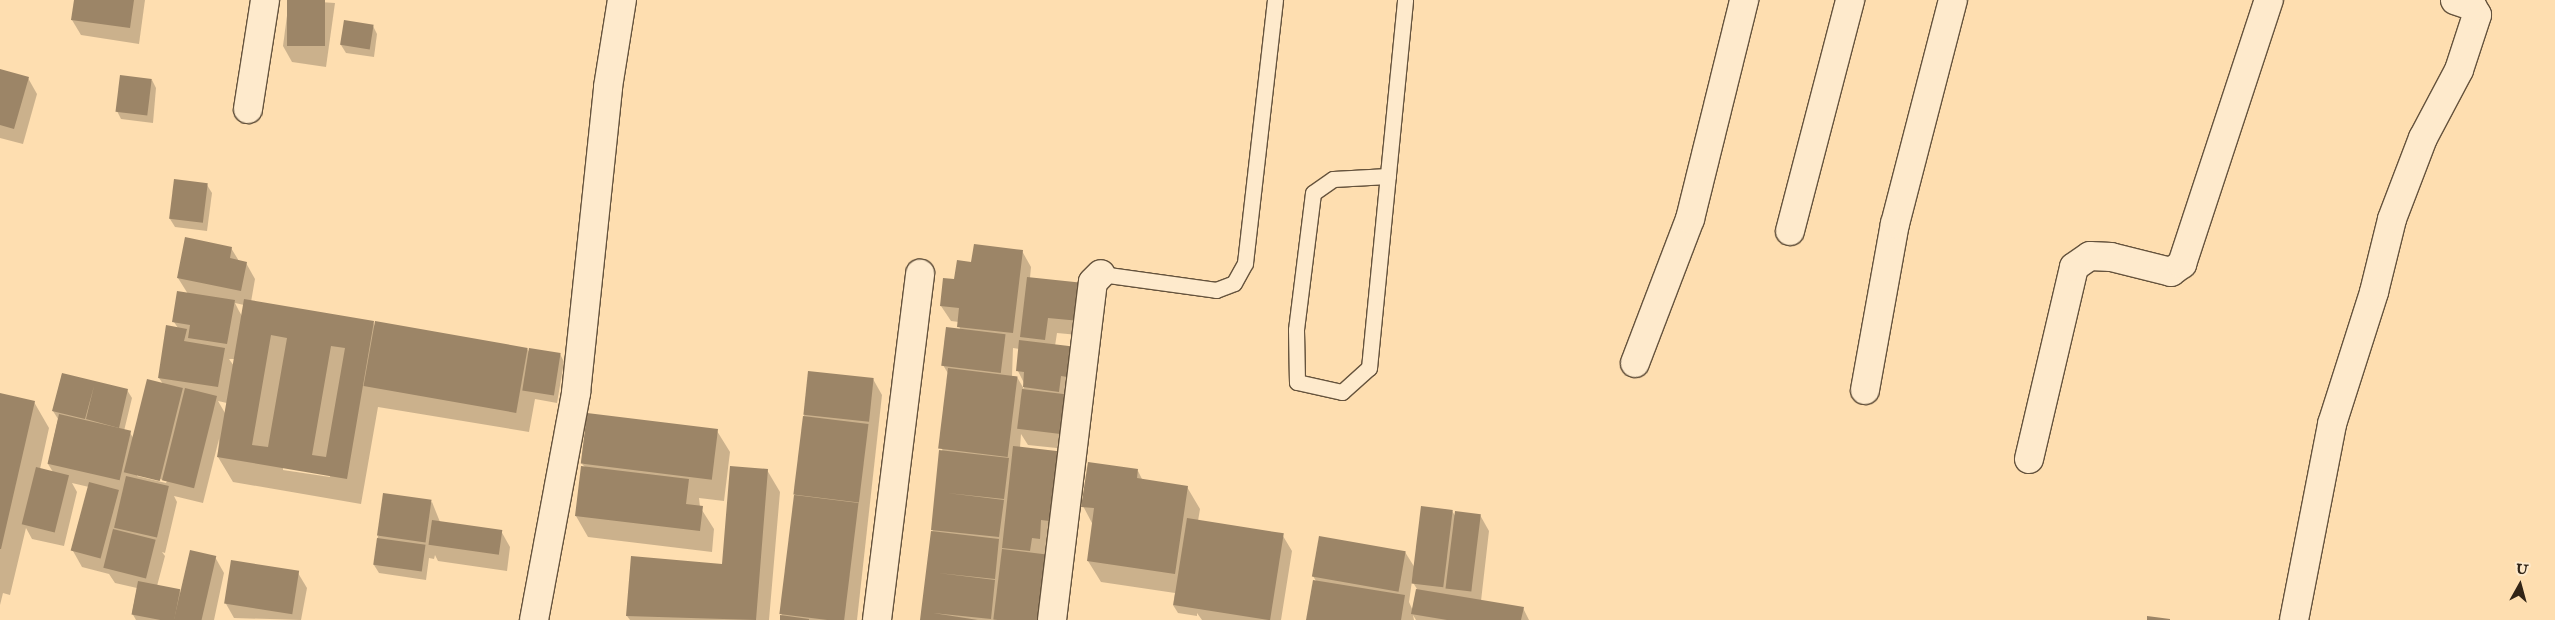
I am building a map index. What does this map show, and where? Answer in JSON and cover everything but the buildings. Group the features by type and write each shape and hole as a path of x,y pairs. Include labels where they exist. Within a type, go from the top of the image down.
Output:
{"street":[{"path":"248,109 265,0"},
{"path":"534,620 576,393 608,87 622,0"},
{"path":"1635,363 1690,219 1744,0"},
{"path":"1790,231 1850,0"},
{"path":"1865,390 1895,224 1952,0"},
{"path":"2029,459 2074,266 2090,256 2111,256 2171,272 2182,264 2269,0"},
{"path":"2294,620 2332,424 2374,292 2392,219 2423,138 2459,70 2477,15 2472,6 2455,0"},
{"path":"877,620 920,274"},
{"path":"1052,620 1093,282 1101,274"}],"lane":[{"path":"1101,274 1216,290 1234,284 1245,263 1275,0"},
{"path":"1388,176 1333,179 1314,193 1296,330 1297,382 1342,392 1369,368 1388,176 1405,0"}]}
